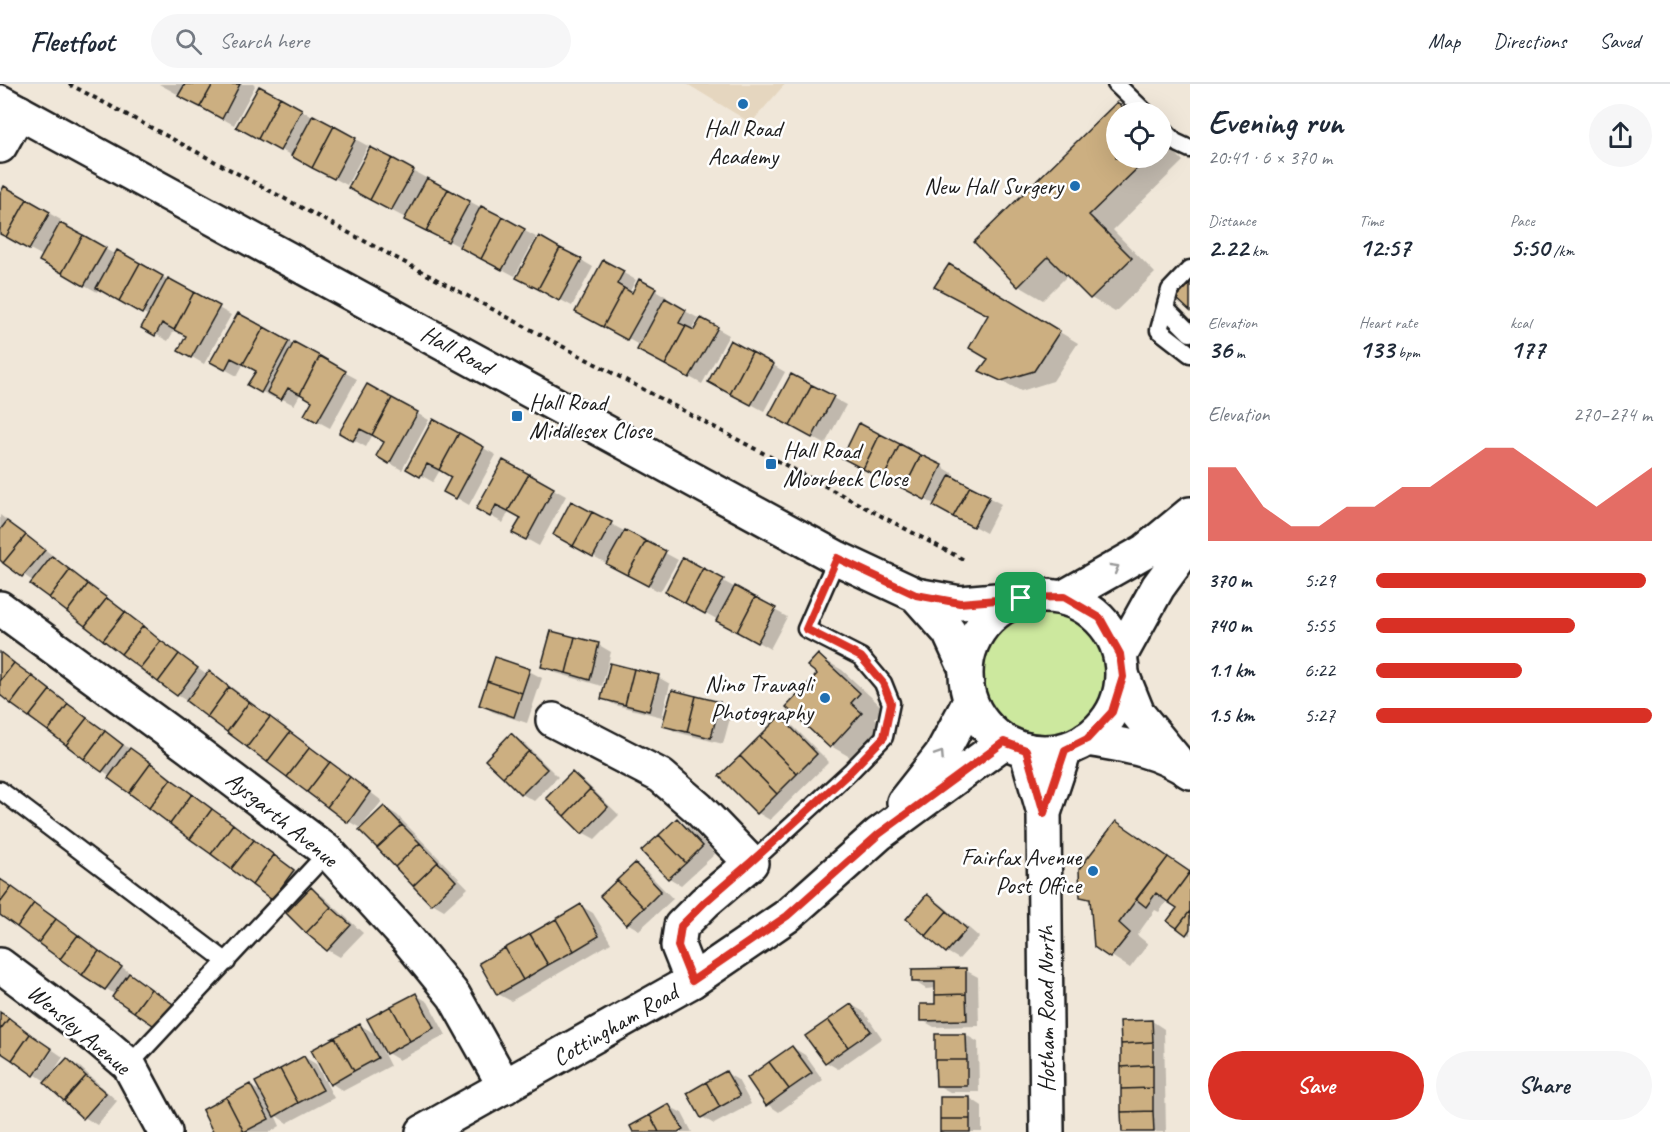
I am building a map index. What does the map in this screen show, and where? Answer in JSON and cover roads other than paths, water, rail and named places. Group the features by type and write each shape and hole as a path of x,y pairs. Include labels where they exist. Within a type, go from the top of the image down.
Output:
{"street":[{"path":"0,146 9,107"},
{"name":"Hall Road","path":"9,107 837,558 916,595 960,603 1021,598"},
{"path":"1185,768 1141,748 1076,744 1015,746 982,725 970,701 965,667 983,624 1021,598 1064,597 1144,550 1190,514"},
{"path":"1076,744 1112,712 1122,666 1158,587 1190,543"},
{"name":"Hall Road","path":"916,595 950,632 965,667"},
{"path":"1064,597 1100,618 1122,666 1138,714 1185,768"},
{"name":"Aysgarth Avenue","path":"0,608 328,852 405,936 454,996 505,1087"},
{"name":"Cottingham Road","path":"879,834 941,755 970,701"},
{"path":"552,721 661,776 698,808 751,862 681,926 678,946 692,981"},
{"name":"Hotham Road North","path":"1044,813 1076,744"},
{"name":"Hotham Road North","path":"1015,746 1044,813 1047,1132"},
{"name":"Cottingham Road","path":"423,1132 692,981 787,916 879,834 1015,746"},
{"name":"Wensley Avenue","path":"0,965 96,1036 129,1065 165,1132"}],"lane":[{"path":"1116,84 1135,102"},
{"path":"1172,139 1190,149"},
{"path":"1190,269 1170,290 1159,330 1190,354"},
{"path":"1165,308 1190,333"},
{"path":"751,862 850,772 884,737 891,703 883,683 861,657 806,629 837,558"},
{"path":"0,790 227,962"},
{"path":"129,1065 328,852"}],"place":[{"name":"Hall Road Academy","path":"743,104"},
{"name":"New Hall Surgery","path":"1075,186"},
{"name":"Hall Road Middlesex Close","path":"517,416"},
{"name":"Hall Road Moorbeck Close","path":"771,464"},
{"name":"Nino Travagli Photography","path":"825,698"},
{"name":"Fairfax Avenue Post Office","path":"1093,871"}]}
